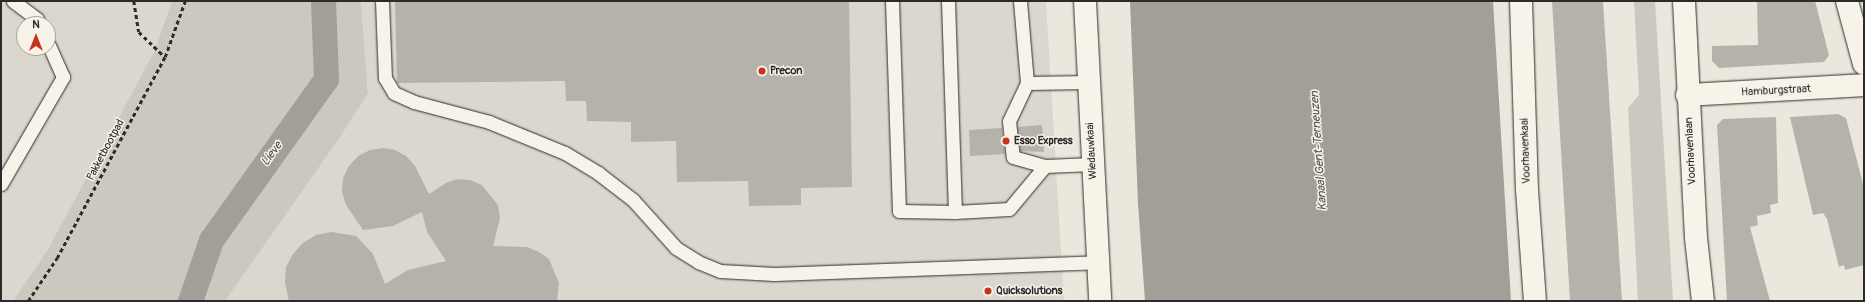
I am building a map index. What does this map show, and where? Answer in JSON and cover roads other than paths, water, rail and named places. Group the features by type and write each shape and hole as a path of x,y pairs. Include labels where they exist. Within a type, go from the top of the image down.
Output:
{"street":[{"name":"Wiedauwkaai","path":"1085,1 1100,301"},
{"name":"Voorhavenkaai","path":"1520,1 1527,190 1535,301"},
{"name":"Voorhavenlaan","path":"1684,1 1687,95 1696,238 1703,301"},
{"path":"1847,1 1864,64"},
{"name":"Hamburgstraat","path":"1687,95 1864,85"}],"lane":[{"path":"382,1 385,78 394,93 414,102 489,122 565,153 598,173 633,200 676,248 698,262 720,271 774,274 1098,262"},
{"path":"892,1 899,210 955,212 1009,209 1046,166"},
{"path":"948,1 955,212"},
{"path":"1020,1 1026,83 1009,121 1013,157 1046,166 1093,164"},
{"path":"17,2 33,16"},
{"path":"1,184 63,77 53,56"},
{"path":"1026,83 1089,82"}],"water":[{"name":"Kanaal Gent-Terneuzen","path":"1130,1 1493,1 1511,301 1145,301 1138,204"}],"waterway":[{"name":"Lieve","path":"190,301 211,240 326,79 323,1"}],"place":[{"name":"Precon","path":"762,71"},
{"name":"Esso Express","path":"1006,141"},
{"name":"Quicksolutions","path":"988,291"}]}
